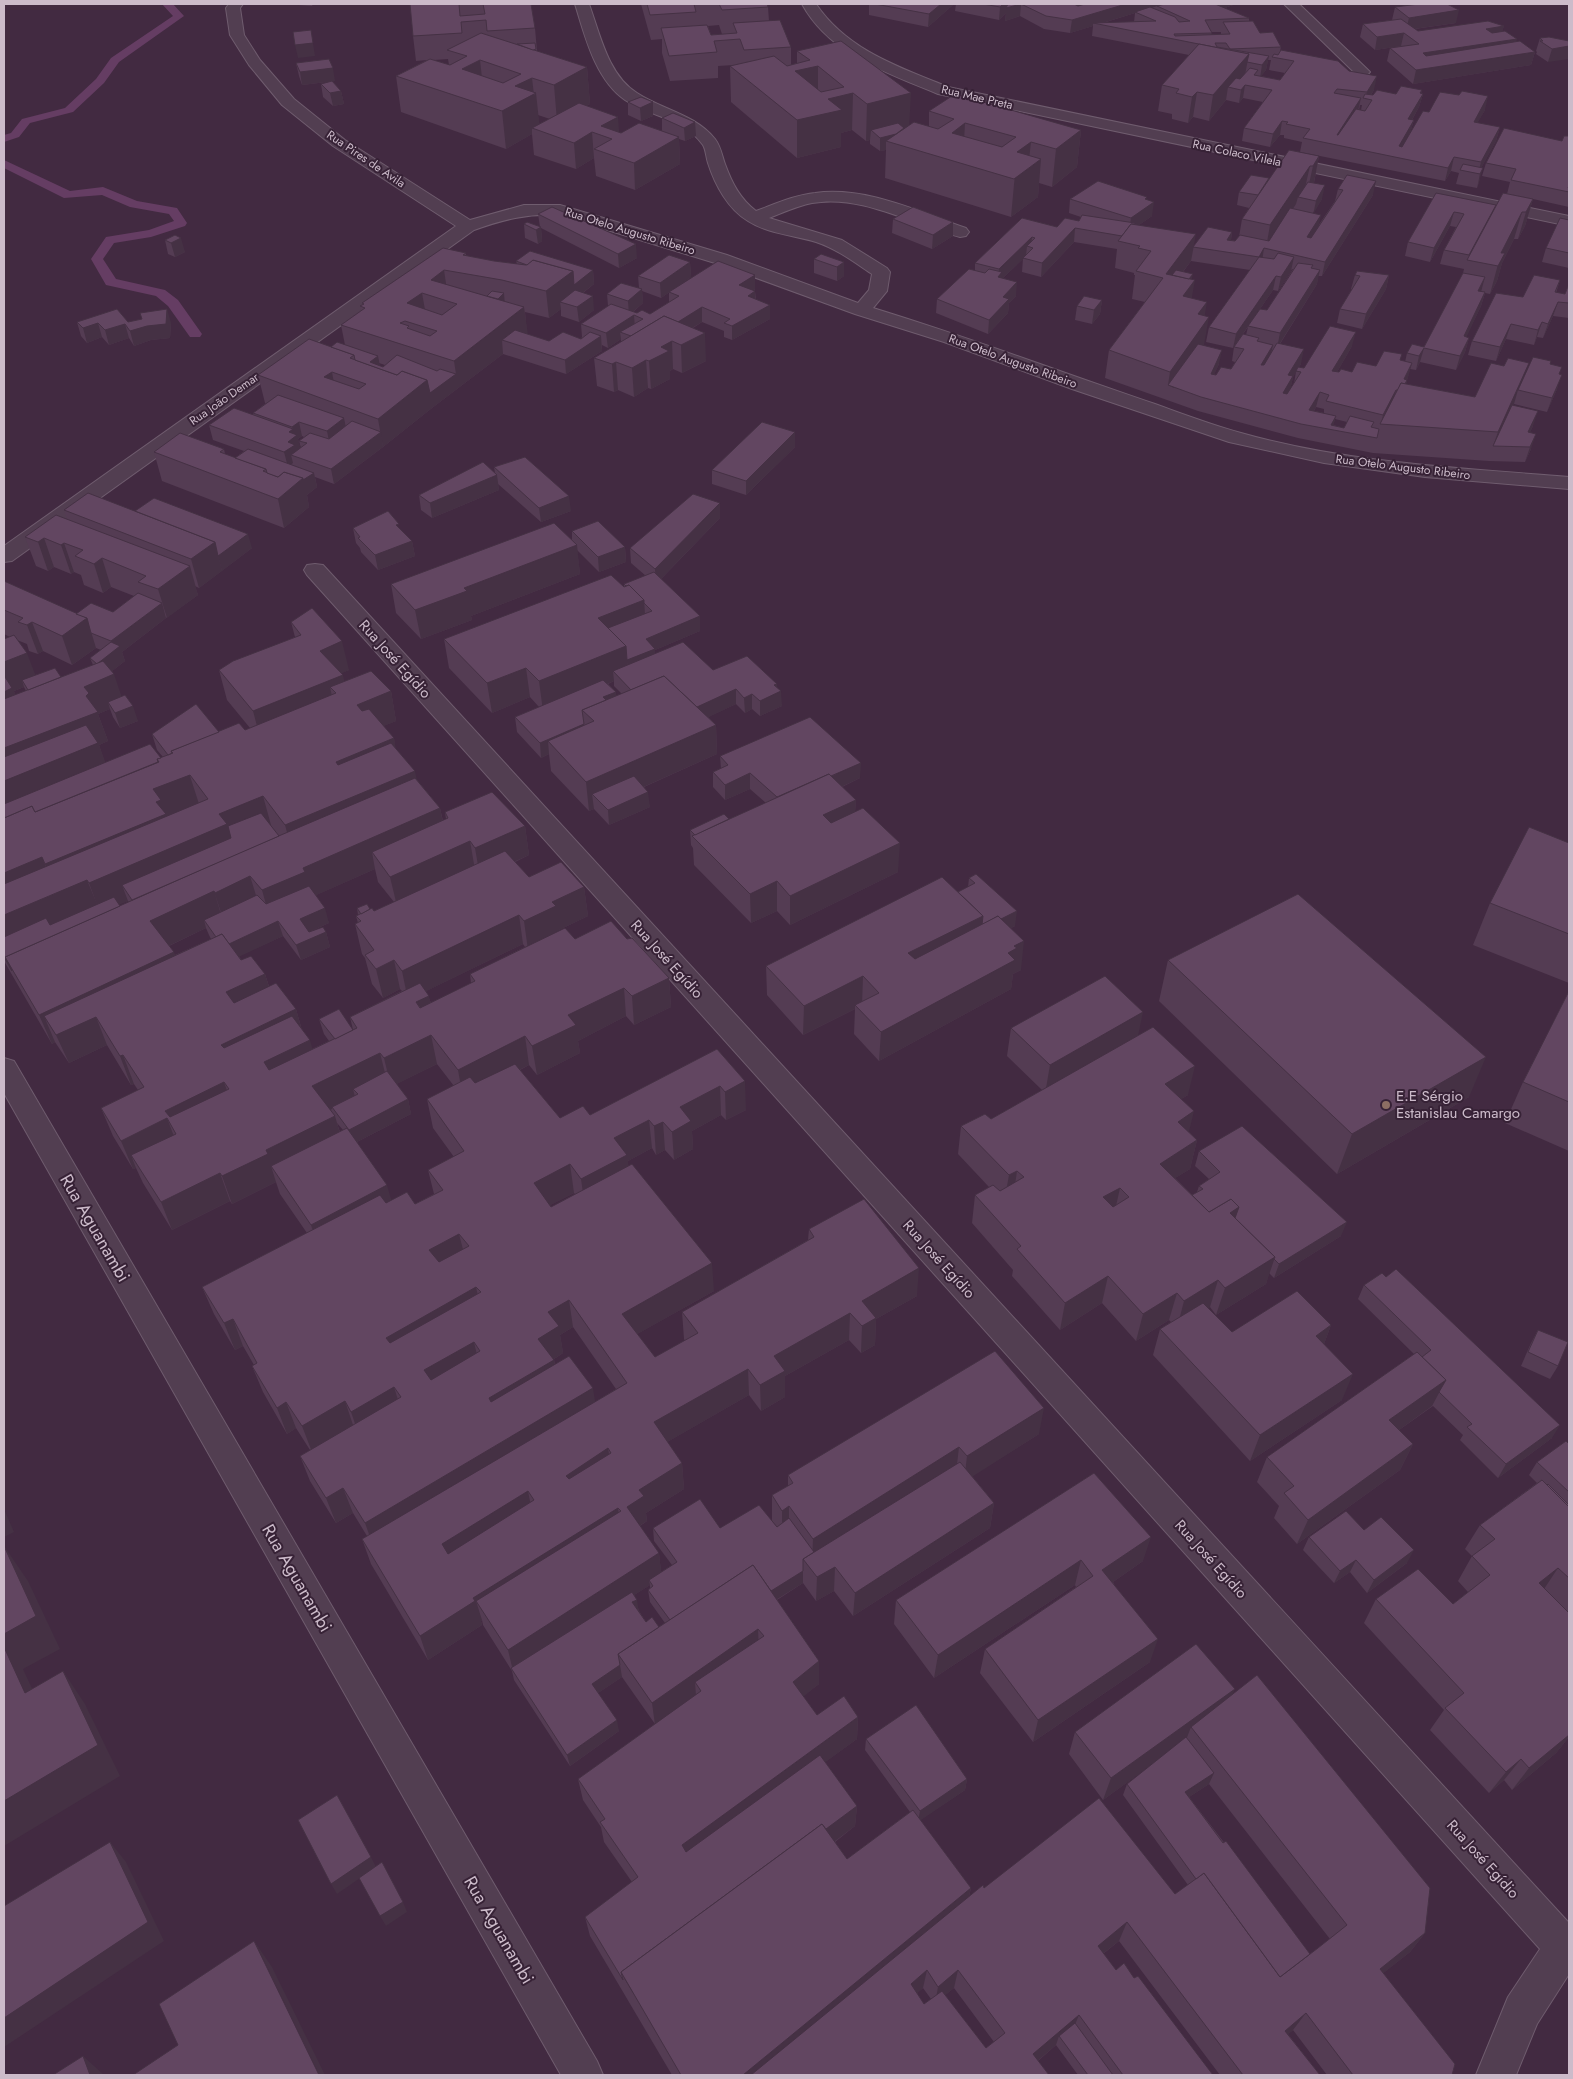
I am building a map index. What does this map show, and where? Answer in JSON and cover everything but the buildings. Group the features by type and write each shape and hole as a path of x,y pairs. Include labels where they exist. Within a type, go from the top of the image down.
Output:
{"street":[{"name":"Rua Pires de Avila","path":"236,4 233,8 237,35 254,62 288,102 339,143 468,226"},
{"path":"582,4 598,52 613,78 629,96 696,128 710,142 720,174 732,198 754,218 784,229 829,241 857,256 880,272 878,291 860,310"},
{"name":"Rua Mae Preta","path":"809,4 817,19 852,48 891,68 944,91 1141,132"},
{"path":"1291,4 1362,72"},
{"name":"Rua Colaco Vilela","path":"1141,132 1569,221"},
{"path":"754,218 813,198 841,197 869,202 960,232"},
{"name":"Rua Otelo Augusto Ribeiro","path":"468,226 502,213 537,207 560,210 721,260 860,310 951,338 1078,385 1236,438 1324,457 1425,471 1569,483"},
{"name":"Rua João Demar","path":"4,556 468,226"},
{"name":"Rua José Egídio","path":"315,570 1566,1944"},
{"name":"Rua Aguanambi","path":"9,1088 582,2075"},
{"path":"1496,2075 1522,2011 1566,1944"}],"waterway":[{"path":"4,139 15,135 26,121 69,110 100,81 115,60 179,16 167,4"},
{"path":"4,164 68,195 103,191 134,204 173,211 181,223 151,233 110,240 97,259 111,282 160,293 173,303 195,334"}],"place":[{"name":"E.E Sérgio Estanislau Camargo","path":"1386,1105"}]}
